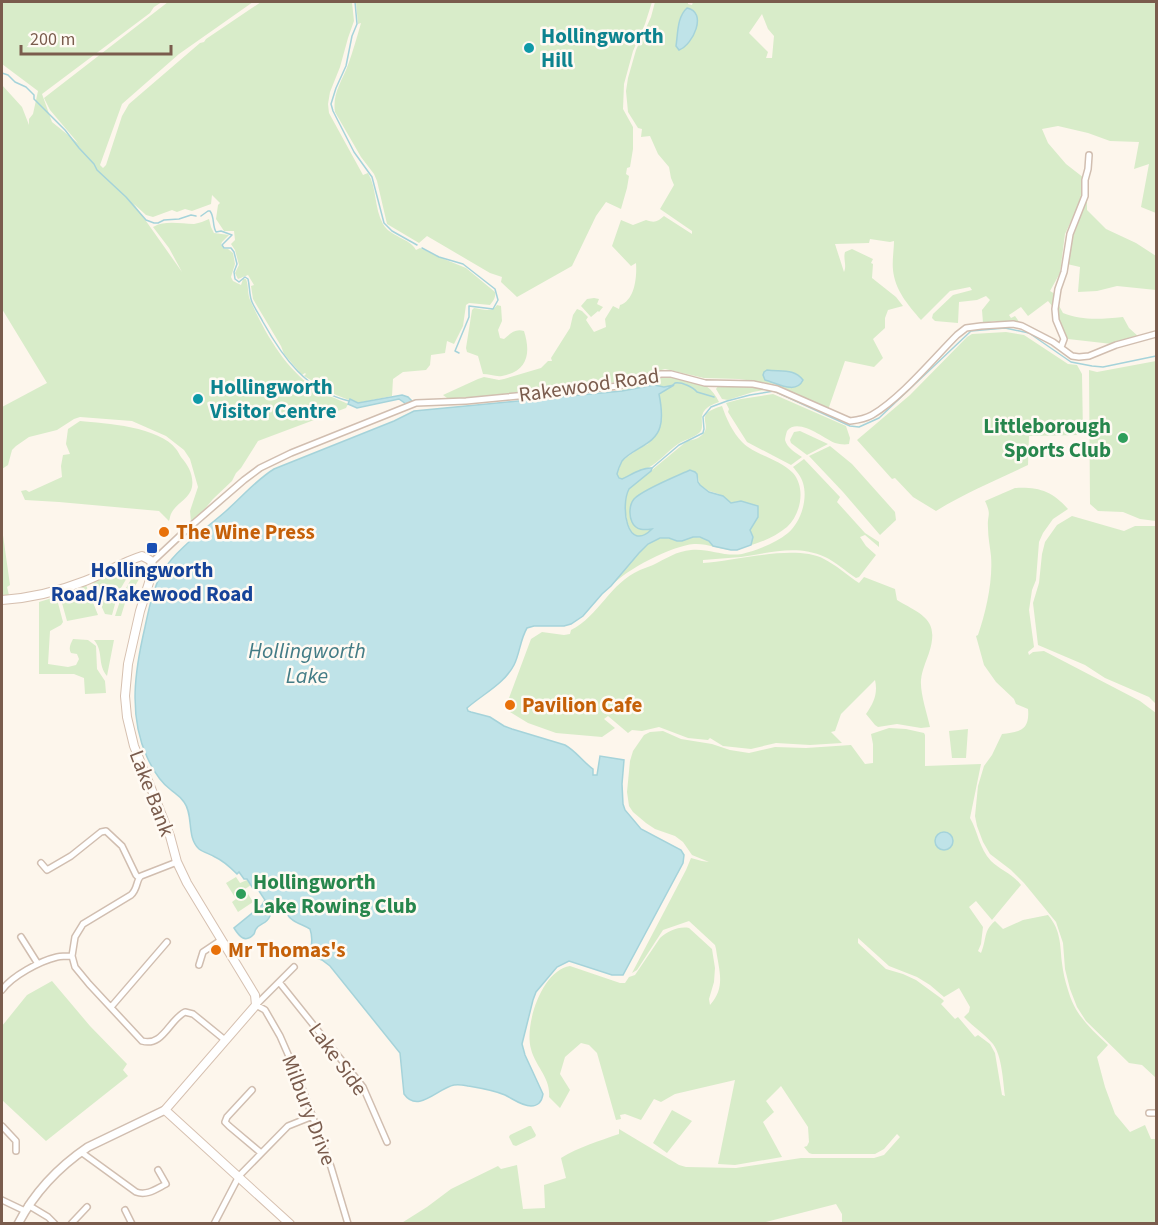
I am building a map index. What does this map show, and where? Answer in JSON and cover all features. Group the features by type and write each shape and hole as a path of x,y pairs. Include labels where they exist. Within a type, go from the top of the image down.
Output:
{"main road":[{"path":"2,600 56,592 142,556 152,563"},
{"name":"Lake Bank","path":"152,563 153,570 140,611 128,664 125,696 127,717 134,746 163,817 177,862 221,940 242,969 255,995 256,1005"},
{"path":"256,1005 165,1110 290,1224"}],"street":[{"path":"1089,155 1085,196 1070,234 1055,309 1056,320 1064,339 1061,347 1072,356 1089,356 1116,345 1156,334"},
{"name":"Rakewood Road","path":"152,563 185,531 260,468 291,453 416,404 620,386 643,378 671,374 705,383 753,384 769,387 843,418 862,420 888,403 966,328 1013,324 1022,326 1061,347"},
{"path":"41,863 47,870 71,856 100,832 106,831 122,846 139,878"},
{"path":"139,878 177,862"},
{"path":"139,878 134,892 83,924 78,930 72,945 75,967 145,1042 156,1040 179,1015 185,1012 193,1014 225,1040"},
{"path":"21,937 38,964"},
{"path":"199,965 203,952 221,940"},
{"path":"111,1007 167,942"},
{"path":"3,985 38,964 57,957 72,956"},
{"path":"256,1005 294,967"},
{"name":"Lake Side","path":"279,982 363,1087 387,1142"},
{"name":"Milbury Drive","path":"256,1005 265,1010 280,1036 313,1116 348,1224"},
{"path":"252,1090 225,1122 261,1153"},
{"path":"18,1224 27,1208 59,1171 81,1152 165,1110"},
{"path":"1149,1113 1156,1113"},
{"path":"214,1224 238,1176 288,1126 313,1116"},
{"path":"2,1126 14,1137 16,1151"},
{"path":"81,1152 135,1192 141,1194 166,1184 158,1170"},
{"path":"2,1200 48,1217 55,1224"},
{"path":"71,1224 87,1207"},
{"path":"125,1210 132,1224"}],"green space":[{"path":"2,2 162,2 42,94 52,122 78,143 50,110 44,98 168,2 253,2 179,54 122,104 100,165 103,168 122,116 129,104 200,43 261,2 352,2 354,21 330,92 329,113 363,175 368,173 371,179 380,218 386,228 416,250 420,248 466,268 495,292 493,301 490,305 469,303 466,305 463,326 454,344 447,341 445,353 431,355 430,365 426,370 403,372 393,379 392,396 357,403 336,395 304,376 305,373 302,375 284,354 253,299 251,286 254,285 248,275 238,279 235,273 239,265 231,244 235,240 234,231 224,231 216,219 220,203 212,195 211,204 192,211 172,210 153,217 146,215 134,204 182,272 169,248 153,227 168,223 194,224 209,219 214,233 229,235 221,245 233,253 235,264 231,277 233,281 241,285 243,279 246,279 250,299 277,349 294,370 314,388 348,404 346,408 258,441 232,481 191,522 190,511 198,487 190,459 184,450 166,436 132,421 80,417 74,419 57,430 29,437 16,446 12,450 8,465 2,469 2,407 47,383 2,309 2,85 22,107 29,125 38,91 2,64"},
{"path":"356,2 652,2 633,51 624,84 623,109 633,127 633,149 630,167 627,168 626,174 629,176 621,209 606,202 596,216 572,266 517,297 501,282 502,277 490,273 427,236 419,243 387,224 374,174 361,157 335,112 334,105 336,93 348,65 361,23 358,24"},
{"path":"655,2 688,2 692,5 693,2 1156,2 1156,213 1141,207 1149,164 1134,169 1139,142 1110,141 1058,126 1042,129 1048,143 1066,164 1084,178 1081,200 1065,234 1060,273 1050,291 1055,294 1053,307 1048,301 1028,316 1021,307 1009,315 1011,318 1015,316 1020,323 994,321 983,323 982,310 990,300 986,296 977,300 959,302 958,323 935,321 932,318 933,314 953,295 972,290 970,287 950,291 921,320 907,303 896,284 893,266 894,241 870,239 869,243 835,244 844,272 845,252 852,249 873,259 872,278 896,297 903,306 888,310 885,328 873,339 883,358 874,367 845,361 828,410 774,384 739,379 704,378 665,369 618,382 447,398 443,395 478,379 484,377 504,379 541,368 548,361 552,361 551,358 570,328 577,309 588,317 586,320 594,332 606,327 605,319 613,306 619,309 632,293 636,275 636,263 631,266 612,246 621,220 633,225 646,220 660,220 664,216 692,234 692,231 660,209 674,185 669,167 658,154 650,136 641,137 642,129 638,128 628,112 626,91 628,78 636,50 651,17","holes":["762,14 768,29 774,36 772,58 766,58 768,52 749,33"]},
{"path":"1087,193 1087,210 1106,229 1136,243 1156,256 1156,290 1117,286 1097,291 1078,292 1080,267 1067,264 1071,236"},
{"path":"587,299 599,299 597,304 603,307 591,317 581,306"},
{"path":"1058,304 1063,313 1078,317 1100,319 1123,317 1129,328 1139,337 1112,344 1068,339 1059,324"},
{"path":"497,305 501,306 502,321 498,330 500,338 504,339 515,331 524,331 527,347 527,354 522,365 511,374 500,376 483,374 478,356 467,352 466,348 472,310 474,308 490,310"},
{"path":"1006,332 1024,335 1068,364 1077,365 1082,374 1083,435 1029,436 1028,465 936,511 913,497 895,478 892,479 857,440 910,395 967,337 972,334"},
{"name":"Littleborough Sports Club","path":"1156,361 1156,521 1140,519 1123,512 1098,511 1090,504 1089,370 1097,372"},
{"path":"657,376 696,381 710,389 719,402 705,410 699,433 678,444 648,468 622,479 619,478 617,475 622,461 648,444 661,415 659,393 673,385 666,387 654,385 622,391 623,386"},
{"path":"718,386 770,389 728,400 722,399 716,389"},
{"path":"773,394 846,426 850,438 849,444 835,443 804,427 792,427 787,431 786,443 802,457 791,465 747,442 728,412 726,403"},
{"path":"722,406 730,425 742,442 787,468 797,479 801,493 792,522 772,537 762,542 745,547 751,545 753,537 750,530 755,521 739,501 731,503 719,494 709,491 700,485 698,477 690,470 643,493 632,502 630,514 647,530 653,528 645,535 638,536 632,532 626,516 626,497 629,489 687,441 702,435 706,427 707,413"},
{"path":"80,421 145,431 158,436 176,449 190,470 192,487 189,494 172,512 169,521 159,511 25,500 21,491 29,492 62,477 63,455 70,454 66,444 68,429"},
{"path":"800,431 828,444 807,455 790,440 794,432"},
{"path":"830,446 852,464 895,512 896,520 880,535 809,456"},
{"path":"804,459 840,497 837,502 865,533 879,542 879,547 865,535 860,537 876,555 859,577 856,578 825,557 794,550 703,560 703,563 781,553 812,555 828,561 859,583 864,577 895,589 897,600 921,614 930,625 932,632 932,642 921,680 930,727 921,728 897,724 878,727 875,725 866,714 875,698 875,680 841,714 835,731 831,732 842,743 810,745 776,743 751,749 723,746 710,738 708,740 688,738 659,727 642,731 632,730 628,733 608,716 604,719 615,728 602,737 556,733 528,723 510,712 517,704 509,698 531,639 542,632 570,634 571,630 589,617 620,583 640,570 676,554 697,550 742,554 766,546 788,533 797,523 804,503 803,483 793,467"},
{"path":"1015,488 1044,491 1068,509 1053,519 1039,542 1036,580 1029,610 1034,647 1028,652 1029,655 1033,652 1044,651 1140,701 1156,713 1156,1078 1142,1065 1129,1063 1086,1021 1070,989 1065,969 1063,943 1056,922 1024,883 990,854 977,826 975,816 978,786 984,766 1002,734 1022,729 1028,716 1028,709 1016,704 984,665 976,636 984,616 991,576 989,512 985,501"},
{"path":"1072,516 1124,531 1135,526 1156,526 1156,704 1149,697 1105,678 1085,665 1038,645 1033,603 1039,583 1045,542 1057,525"},
{"path":"2,528 10,585 7,587 9,595 2,595"},
{"path":"693,537 705,538 717,547 694,544 674,549 650,559 611,586 640,550 648,544 662,538 680,541"},
{"path":"135,564 118,593 112,615 105,614 92,583"},
{"path":"140,564 145,569 125,603 121,616 115,616 122,595"},
{"path":"86,585 98,615 67,621 60,596"},
{"path":"52,598 57,599 63,622 50,631 48,664 68,667 76,665 79,659 77,654 70,651 71,642 73,639 88,640 96,646 97,669 105,681 106,693 85,694 84,678 74,674 39,674 39,602"},
{"path":"94,640 114,640 107,676 102,667 99,649"},
{"path":"889,728 924,733 925,766 981,764 970,818 987,856 1021,885 992,920 976,901 969,907 983,927 978,951 981,953 987,932 995,921 1003,929 1023,920 1048,915 1052,921 1059,938 1064,973 1071,999 1084,1020 1108,1045 1097,1057 1115,1114 1130,1132 1145,1125 1151,1139 1156,1139 1156,1223 842,1223 842,1214 836,1204 762,1223 400,1224 451,1189 498,1166 501,1169 517,1165 523,1209 545,1208 544,1185 566,1178 561,1158 582,1147 619,1134 619,1129 686,1167 736,1168 801,1158 874,1158 884,1155 900,1137 897,1134 884,1149 875,1154 809,1153 804,1147 809,1142 808,1127 781,1086 766,1101 774,1112 763,1122 782,1157 735,1165 718,1164 735,1080 675,1094 661,1102 654,1099 641,1120 625,1114 620,1115 621,1119 616,1120 597,1053 589,1045 581,1043 565,1057 560,1074 570,1090 560,1108 549,1097 548,1084 533,1055 530,1039 530,1026 537,1000 551,977 560,970 570,966 625,983 629,977 635,975 660,938 678,928 689,928 712,949 715,968 710,1005 718,992 720,978 715,945 689,921 663,930 637,970 632,973 691,858 709,862 692,855 683,842 675,836 646,823 629,806 627,792 630,761 633,751 644,735 663,731 681,739 749,753 775,747 806,748 851,745 865,764 873,763 871,734","holes":["858,938 889,966 917,977 944,997 959,988 970,1007 964,1017 990,1040 996,1049 1002,1069 1005,1096 1002,1095 995,1053 990,1044 978,1035 975,1037 958,1017 955,1019 941,1004 944,1001 942,999 916,980 886,969 858,943"]},
{"path":"968,729 966,758 952,758 949,731"},
{"name":"Hollingworth Lake Rowing Club","path":"236,877 240,883 247,880 251,885 245,889 253,902 238,912 232,902 236,899 226,883"},
{"path":"52,981 90,1026 127,1064 123,1070 128,1076 46,1141 2,1100 2,1026 27,995"},
{"path":"672,1110 692,1121 667,1153 653,1143"},
{"path":"529,1126 536,1135 535,1137 516,1146 513,1145 510,1135"}],"water":[{"path":"687,8 697,16 696,29 689,42 679,50 676,46 678,26"},
{"path":"767,370 791,372 803,380 796,387 780,385 765,380 763,375"},
{"name":"Hollingworth Lake","path":"654,385 664,387 674,385 659,394 662,415 660,427 654,438 622,461 617,474 622,479 640,470 652,468 629,489 626,497 626,516 631,532 637,536 652,529 636,527 631,520 630,510 634,499 652,487 690,470 697,474 700,485 709,492 723,496 731,503 741,501 758,506 758,517 750,530 753,537 751,545 731,550 713,546 709,541 700,537 682,541 660,538 648,544 583,616 564,626 527,628 510,672 467,708 468,711 490,717 504,726 565,745 593,769 593,775 597,775 600,756 624,760 622,784 625,810 641,829 681,850 684,855 683,863 623,975 612,975 569,961 557,967 536,992 522,1044 543,1094 538,1104 528,1106 496,1092 459,1085 448,1087 422,1101 415,1101 404,1094 400,1053 330,966 308,955 312,942 310,929 272,907 268,910 270,916 268,919 256,929 251,937 243,938 234,928 265,900 257,888 254,890 239,872 237,874 221,860 199,849 195,844 187,807 157,775 141,741 137,725 136,676 141,643 154,591 163,571 176,555 267,473 414,411 622,391"},
{"path":"402,395 412,401 406,404 399,399 357,408 348,404 350,399 358,403"},
{"path":"940,832 948,832 953,837 951,848 940,850 935,845 935,837"}],"waterway":[{"path":"355,2 357,24 346,66 331,104 354,152 372,177 384,223 392,231 417,245"},
{"path":"2,73 26,87 34,95 34,99 65,130 97,170 126,197 146,220 158,223 191,215 196,216"},
{"path":"201,216 210,211 216,232 221,231 232,235 222,245 224,248 231,248 234,252 237,264 234,272 235,279 239,282 245,277 248,279 253,305 288,360 321,390 349,401"},
{"path":"422,248 439,257 463,264 495,289 498,300 493,309 469,306 469,317 455,351 459,353"},
{"path":"652,468 679,445 703,433 703,417 711,407 750,395 774,391 850,426 859,427 879,418 971,331 1005,328 1029,333 1071,362 1092,366 1103,367 1156,356"},
{"path":"673,385 675,383 684,384 697,392 714,397"}],"place":[{"name":"Hollingworth Hill","path":"529,48"},
{"name":"Hollingworth Visitor Centre","path":"198,399"},
{"name":"Littleborough Sports Club","path":"1123,438"},
{"name":"The Wine Press","path":"164,532"},
{"name":"Hollingworth Road/Rakewood Road","path":"152,548"},
{"name":"Pavilion Cafe","path":"510,705"},
{"name":"Hollingworth Lake Rowing Club","path":"241,894"},
{"name":"Mr Thomas's","path":"216,950"}]}
